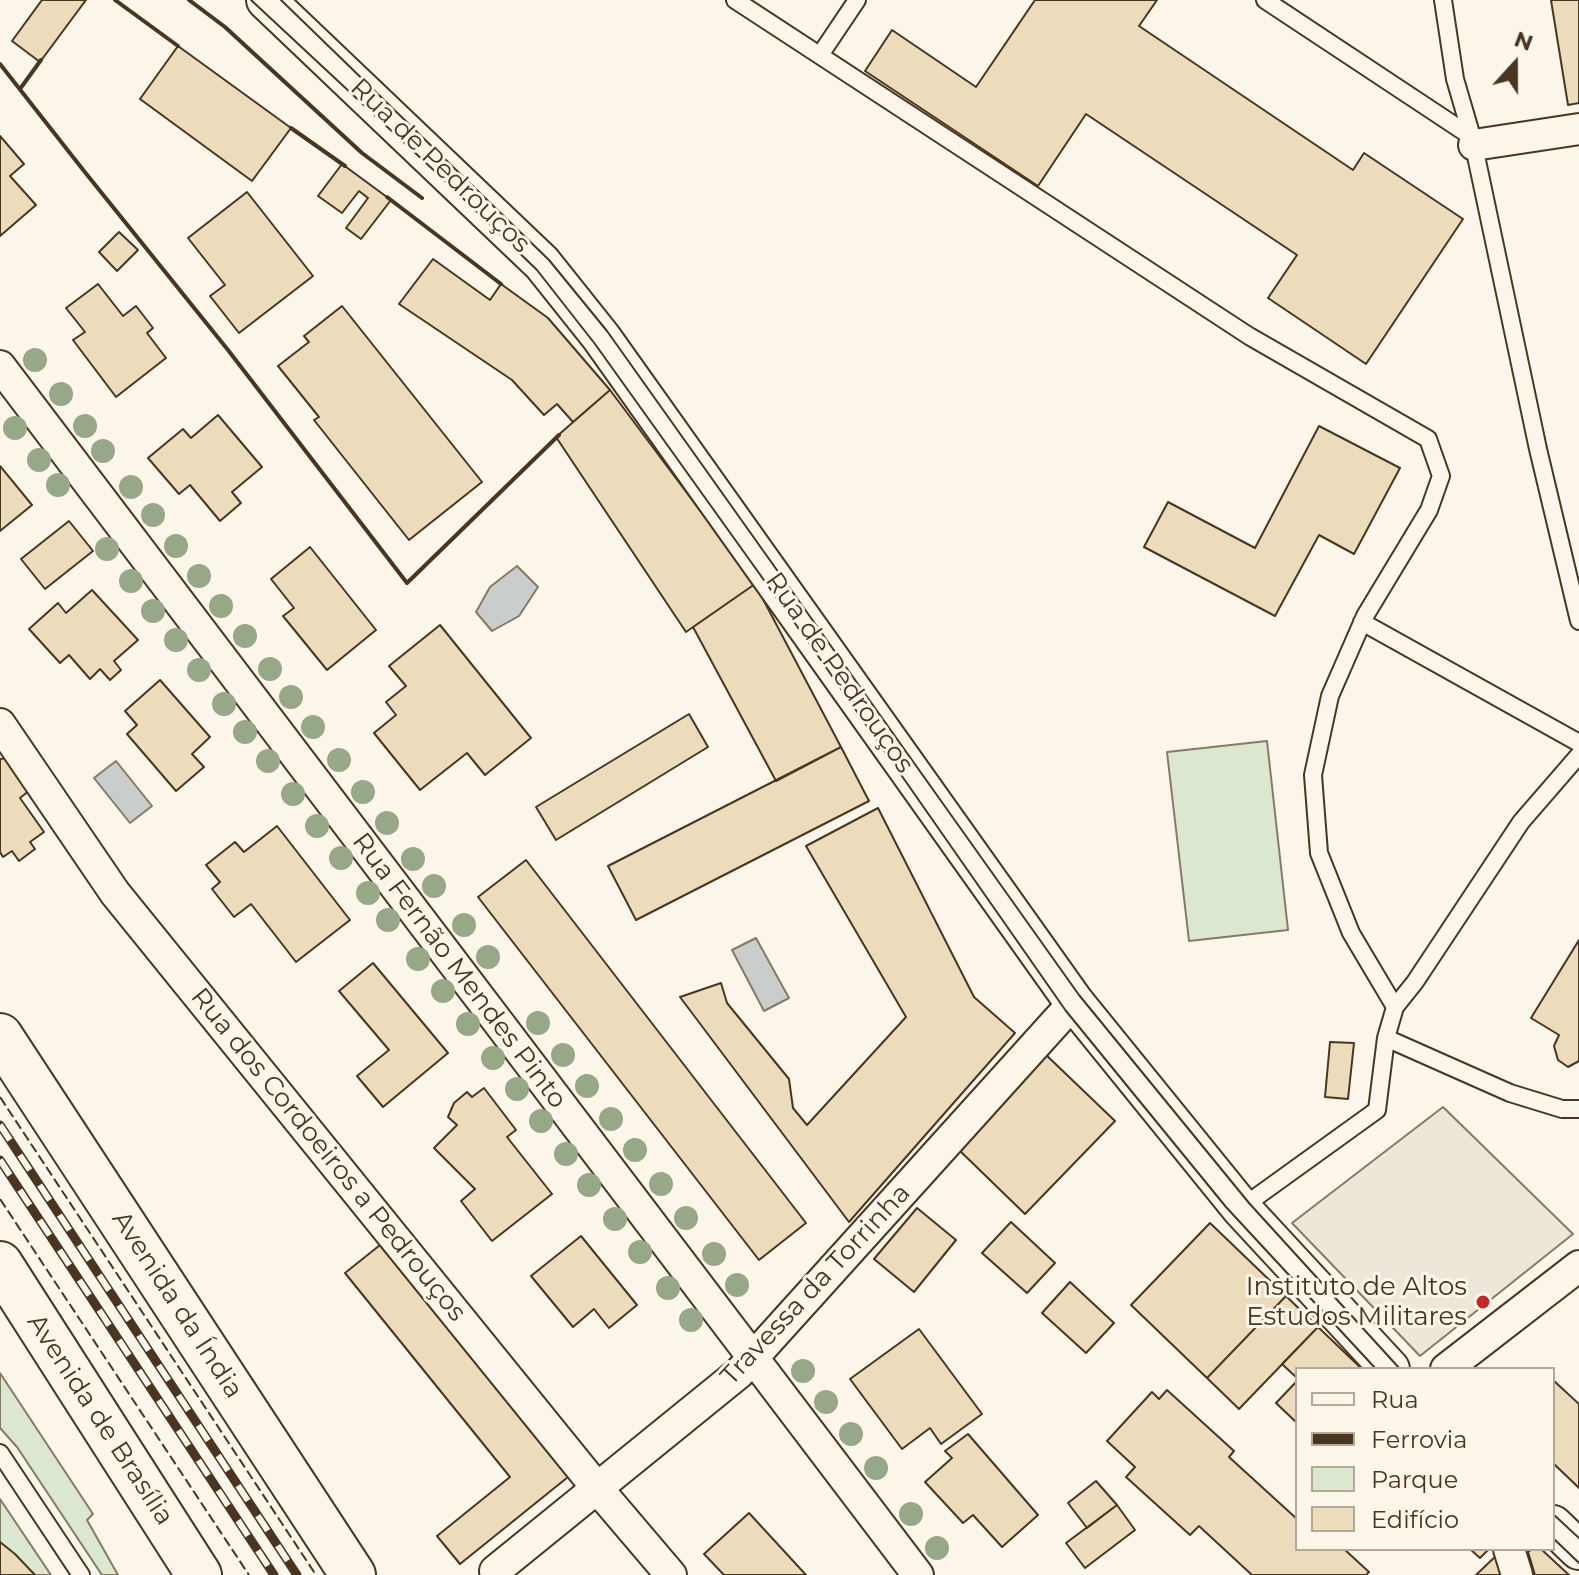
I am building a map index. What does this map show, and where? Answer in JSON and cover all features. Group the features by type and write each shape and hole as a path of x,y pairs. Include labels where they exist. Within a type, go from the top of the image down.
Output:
{"main road":[{"name":"Avenida da Índia","path":"0,1036 353,1575"},
{"name":"Avenida de Brasília","path":"0,1264 199,1575"},
{"path":"270,1447 387,1575"}],"street":[{"name":"Rua de Pedrouços","path":"266,0 542,263 601,337 1074,1002 1241,1208 1388,1367"},
{"path":"1473,141 1579,129"},
{"name":"Rua Fernão Mendes Pinto","path":"0,366 918,1575"},
{"name":"Rua dos Cordoeiros a Pedrouços","path":"0,724 115,893 671,1575"},
{"name":"Travessa da Torrinha","path":"495,1571 739,1373 1074,1002"},
{"path":"1449,1367 1579,1266"},
{"path":"1555,1527 1579,1550"},
{"path":"1510,1551 1517,1575"}],"lane":[{"path":"735,0 1249,336 1428,439 1441,476 1429,510 1362,622 1330,696 1313,775 1319,853 1351,933 1395,1007"},
{"path":"820,55 857,0"},
{"path":"1265,0 1473,141"},
{"path":"1443,0 1455,79 1473,141 1538,449 1579,621"},
{"path":"1362,622 1579,743"},
{"path":"1241,1208 1377,1110 1386,1038 1395,1007 1415,982 1521,822 1579,755"},
{"path":"1386,1038 1510,1093 1562,1109 1579,1109"},
{"path":"0,1453 81,1575"}],"green space":[{"path":"1267,741 1288,930 1189,941 1167,752"},
{"path":"0,1373 93,1514 87,1520 118,1575 102,1575 17,1447 0,1428"},
{"path":"0,1499 51,1575 35,1575 0,1542"}],"shaded area":[{"path":"517,566 538,587 519,616 492,631 476,612 490,587"},
{"path":"116,761 152,806 130,823 94,778"},
{"path":"756,938 789,998 764,1011 732,950"},
{"path":"1443,1107 1573,1234 1420,1356 1292,1223"}],"building":[{"path":"42,0 86,0 40,62 12,41"},
{"path":"1035,0 1157,0 1139,26 1353,170 1364,153 1463,219 1366,364 1268,298 1297,255 1086,114 1038,186 865,71 892,30 976,87"},
{"path":"1551,0 1579,0 1579,103 1568,105"},
{"path":"178,46 291,128 252,181 140,99"},
{"path":"0,136 24,164 10,176 36,205 0,236"},
{"path":"342,164 391,200 361,239 346,228 368,198 359,191 342,213 318,196"},
{"path":"247,192 313,276 239,333 210,296 225,285 188,238"},
{"path":"119,232 138,250 117,271 99,252"},
{"path":"433,259 490,300 501,284 548,318 610,390 573,422 557,404 544,415 512,380 399,304"},
{"path":"98,284 123,316 136,306 153,328 147,333 166,358 116,397 73,340 85,332 66,308"},
{"path":"342,306 482,482 409,540 314,420 319,417 278,366 309,342 304,336"},
{"path":"610,390 755,584 686,632 556,437"},
{"path":"218,415 262,467 232,492 241,503 220,521 190,485 179,494 148,458 183,429 191,438"},
{"path":"1319,426 1400,468 1354,554 1319,535 1275,616 1144,547 1168,502 1255,548"},
{"path":"0,466 32,505 0,531"},
{"path":"69,521 93,551 45,589 21,559"},
{"path":"310,547 376,630 327,670 283,616 294,608 271,579"},
{"path":"755,584 841,747 776,781 693,627"},
{"path":"92,590 138,640 114,661 121,670 110,680 100,669 90,679 69,655 60,663 29,629 58,603 66,613"},
{"path":"440,625 531,738 485,775 467,753 420,790 374,733 396,715 386,702 406,686 389,666"},
{"path":"160,680 210,737 192,754 204,767 176,791 127,734 137,725 125,711"},
{"path":"689,714 708,747 556,840 536,807"},
{"path":"841,747 869,801 636,920 608,866"},
{"path":"7,758 30,790 20,798 44,832 30,842 35,849 19,861 12,851 3,857 0,852 0,759"},
{"path":"878,808 974,997 1015,1033 849,1222 680,997 721,983 727,1003 789,1079 793,1108 807,1125 906,1017 806,846"},
{"path":"277,826 350,920 296,962 251,904 234,917 212,889 220,882 206,865 235,842 244,852"},
{"path":"526,860 806,1223 759,1260 478,897"},
{"path":"1579,940 1579,1061 1568,1067 1558,1060 1554,1046 1559,1035 1531,1018"},
{"path":"373,963 448,1053 383,1107 357,1076 389,1050 339,991"},
{"path":"1330,1042 1354,1043 1348,1099 1325,1097"},
{"path":"1042,1051 1115,1121 1025,1214 957,1148"},
{"path":"484,1088 516,1130 507,1137 552,1194 492,1241 461,1201 475,1189 434,1148 457,1125 448,1117 454,1103 467,1092 472,1097"},
{"path":"917,1208 956,1240 914,1292 874,1259"},
{"path":"1011,1222 1055,1263 1027,1293 982,1253"},
{"path":"1210,1223 1286,1296 1207,1378 1131,1305"},
{"path":"581,1236 637,1305 609,1328 594,1309 573,1327 531,1276"},
{"path":"380,1245 568,1477 460,1564 437,1536 510,1477 345,1273"},
{"path":"1070,1282 1114,1323 1086,1353 1042,1313"},
{"path":"1286,1296 1318,1327 1239,1409 1207,1378"},
{"path":"1318,1327 1360,1367 1295,1367 1295,1376 1282,1364"},
{"path":"919,1329 982,1414 941,1444 930,1428 902,1449 850,1379"},
{"path":"1555,1382 1579,1404 1579,1488 1555,1465"},
{"path":"1295,1383 1295,1421 1276,1403"},
{"path":"1167,1390 1234,1451 1229,1457 1295,1517 1295,1551 1346,1551 1369,1572 1366,1575 1252,1575 1199,1526 1190,1535 1126,1477 1135,1467 1107,1441 1152,1392 1159,1399"},
{"path":"968,1434 1038,1515 1002,1547 973,1515 963,1523 925,1482 952,1458 945,1451"},
{"path":"1096,1481 1117,1505 1087,1528 1068,1503"},
{"path":"1117,1505 1135,1530 1085,1568 1066,1543"},
{"path":"749,1513 806,1575 724,1575 704,1554"},
{"path":"0,1542 15,1554 35,1575 0,1575"},
{"path":"1472,1551 1487,1551 1480,1558"},
{"path":"1543,1551 1569,1575 1535,1575 1528,1552"},
{"path":"1499,1553 1505,1575 1476,1575"}],"tram line":[{"path":"251,0 537,270 595,344 809,643 1066,1011 1226,1207 1374,1367"},
{"path":"281,0 549,260 607,331 1079,995 1249,1203 1398,1367"},
{"path":"1555,1516 1579,1538"},
{"path":"1555,1540 1579,1563"}],"railway":[{"path":"0,1125 297,1575"},
{"path":"0,1160 274,1575"}],"fence":[{"path":"0,1097 316,1575"},
{"path":"0,1199 249,1575"}],"wall":[{"path":"115,0 178,46"},
{"path":"189,0 225,27 362,153 422,198"},
{"path":"20,89 41,60"},
{"path":"0,64 228,350 407,583 559,435"},
{"path":"291,128 345,166"},
{"path":"387,197 501,284"}],"place":[{"name":"Instituto de Altos Estudos Militares","path":"1483,1302"}]}
